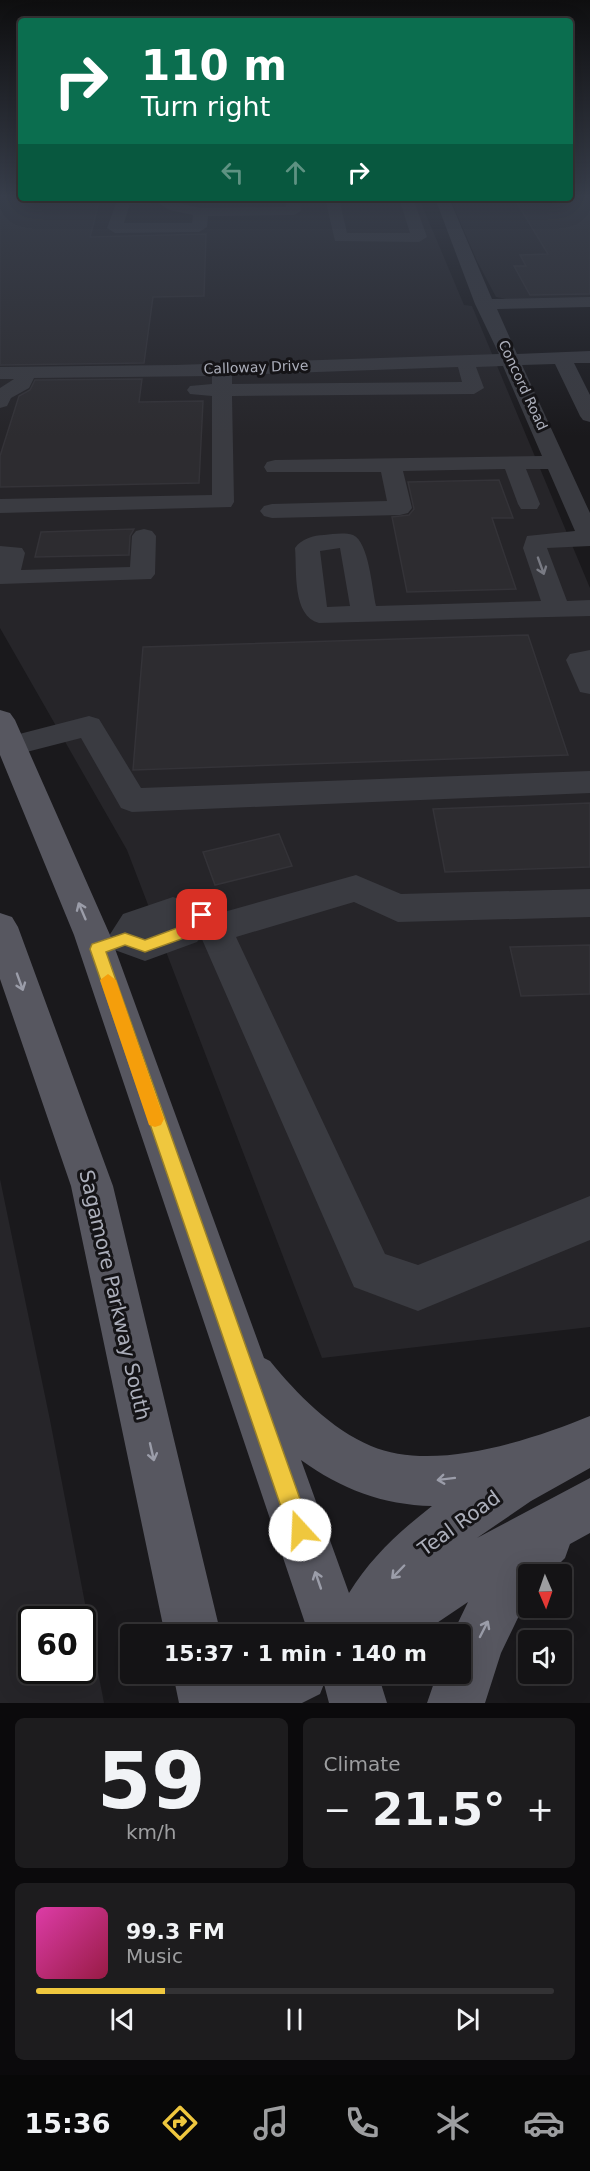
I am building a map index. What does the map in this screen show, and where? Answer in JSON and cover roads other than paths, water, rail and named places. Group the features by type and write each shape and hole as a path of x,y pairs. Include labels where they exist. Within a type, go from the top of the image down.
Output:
{"main road":[{"path":"6,733 111,944 241,1362 333,1624"},
{"name":"Sagamore Parkway South","path":"0,927 92,1186 191,1624"},
{"path":"241,1362 268,1398 336,1456 387,1477 438,1480 497,1472 577,1447"},
{"name":"Teal Road","path":"362,1624 392,1578 417,1552 471,1512 577,1447"},
{"path":"387,1624 453,1580 581,1508"},
{"path":"456,1703 476,1644 510,1576 581,1508"},
{"path":"203,1684 208,1703"},
{"path":"240,1703 279,1684"},
{"path":"353,1684 358,1703"}],"street":[{"name":"Concord Road","path":"473,277 484,304 512,359 590,538"},
{"path":"484,304 590,302"},
{"name":"Calloway Drive","path":"0,373 24,379 223,379 512,359 590,357"},
{"path":"544,433 581,428 562,358"},
{"path":"0,402 2,395 24,379 38,389 66,392 150,391 223,379 474,388 465,362"},
{"path":"0,506 223,502 223,379"},
{"path":"275,467 557,462"},
{"path":"513,463 529,504"},
{"path":"272,511 400,508 391,465"},
{"path":"0,553 13,553 6,578 142,574 144,536"},
{"path":"557,609 535,548 536,541 590,538"},
{"path":"364,613 590,608"},
{"path":"6,733 89,726 132,800 590,782"},
{"path":"111,944 135,924 173,910 204,924 356,888 398,908 590,903"},
{"path":"204,924 370,1270 418,1288 590,1218"}]}
